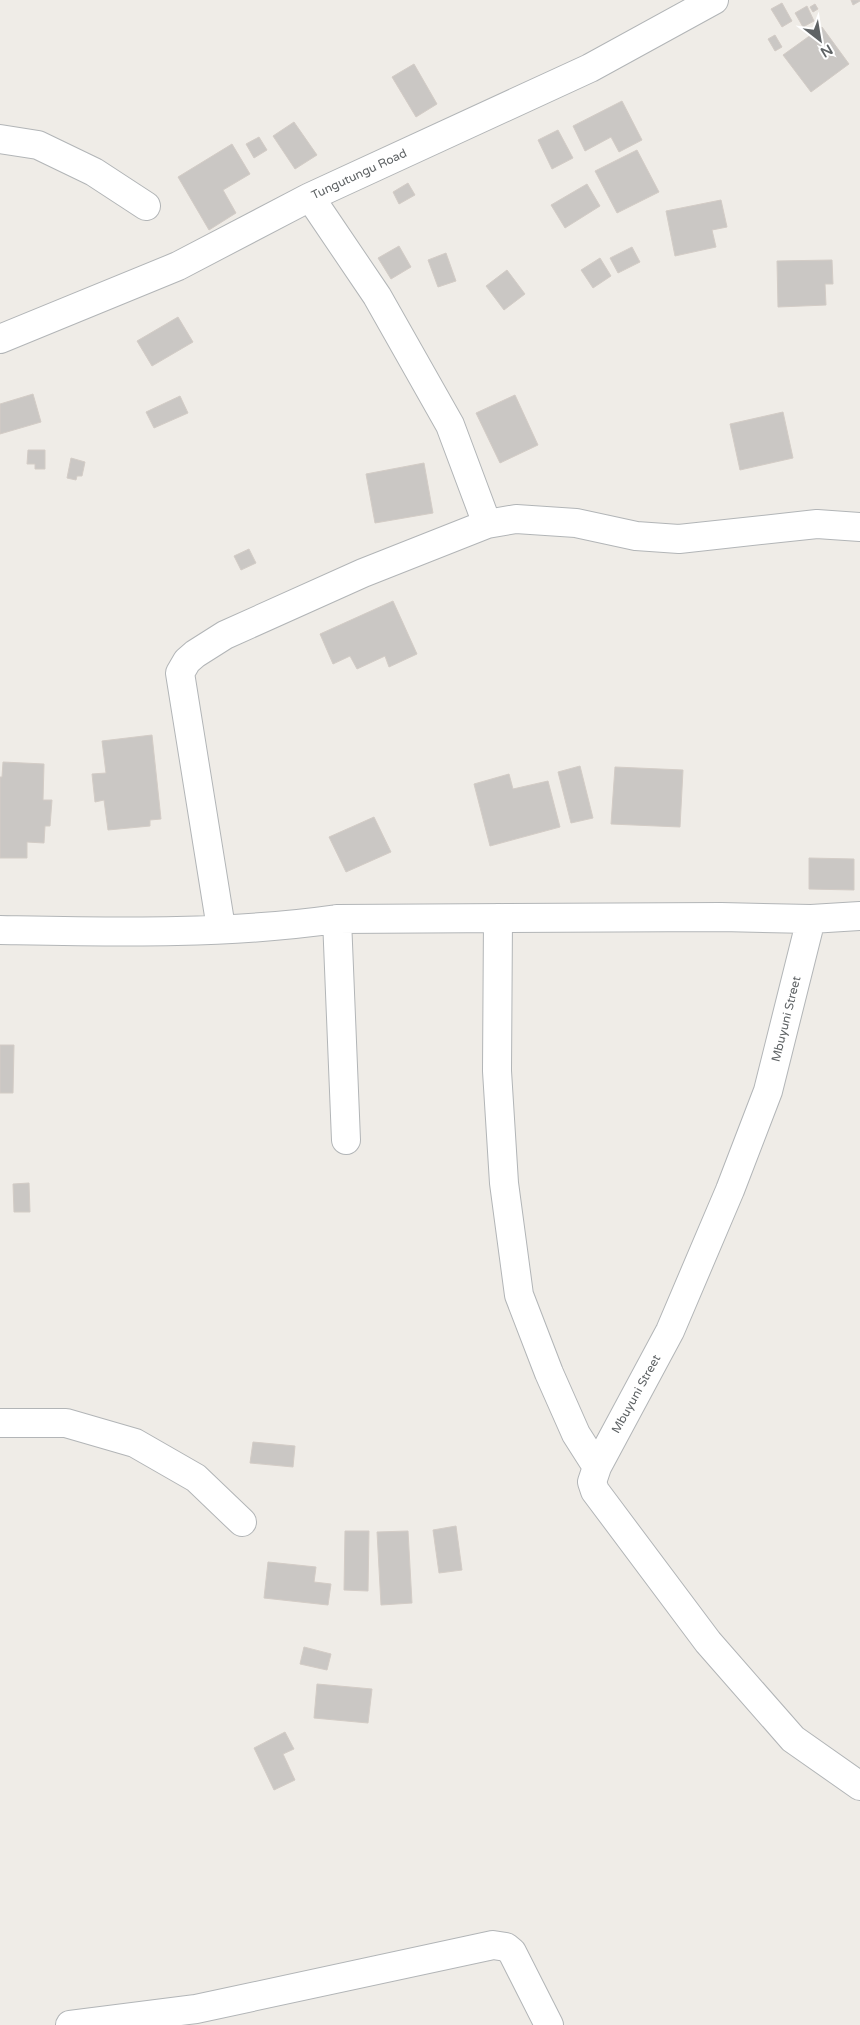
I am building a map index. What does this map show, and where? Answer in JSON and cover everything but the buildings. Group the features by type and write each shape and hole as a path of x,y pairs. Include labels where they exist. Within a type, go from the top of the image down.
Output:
{"street":[{"name":"Tungutungu Road","path":"0,339 178,266 310,197 590,68 714,0"},
{"path":"0,139 38,145 94,172 146,206"},
{"path":"310,197 377,296 450,425 487,524"},
{"path":"221,928 180,674 187,661 225,635 363,573 487,524 516,519 576,524 636,536 679,538 817,524 860,527"},
{"path":"0,930 149,933 306,924 337,919 721,917 811,919 860,916"},
{"path":"498,918 496,984 498,1080 504,1182 519,1295 548,1373 576,1434 597,1467"},
{"path":"337,919 346,1140"},
{"name":"Mbuyuni Street","path":"811,919 768,1091 730,1190 670,1331 597,1467 592,1482 595,1491 708,1642 793,1739 860,1786"},
{"path":"0,1422 66,1423 135,1443 196,1478 242,1522"},
{"path":"70,2025 201,2017 493,1945 502,1945 512,1952 549,2025"}]}
